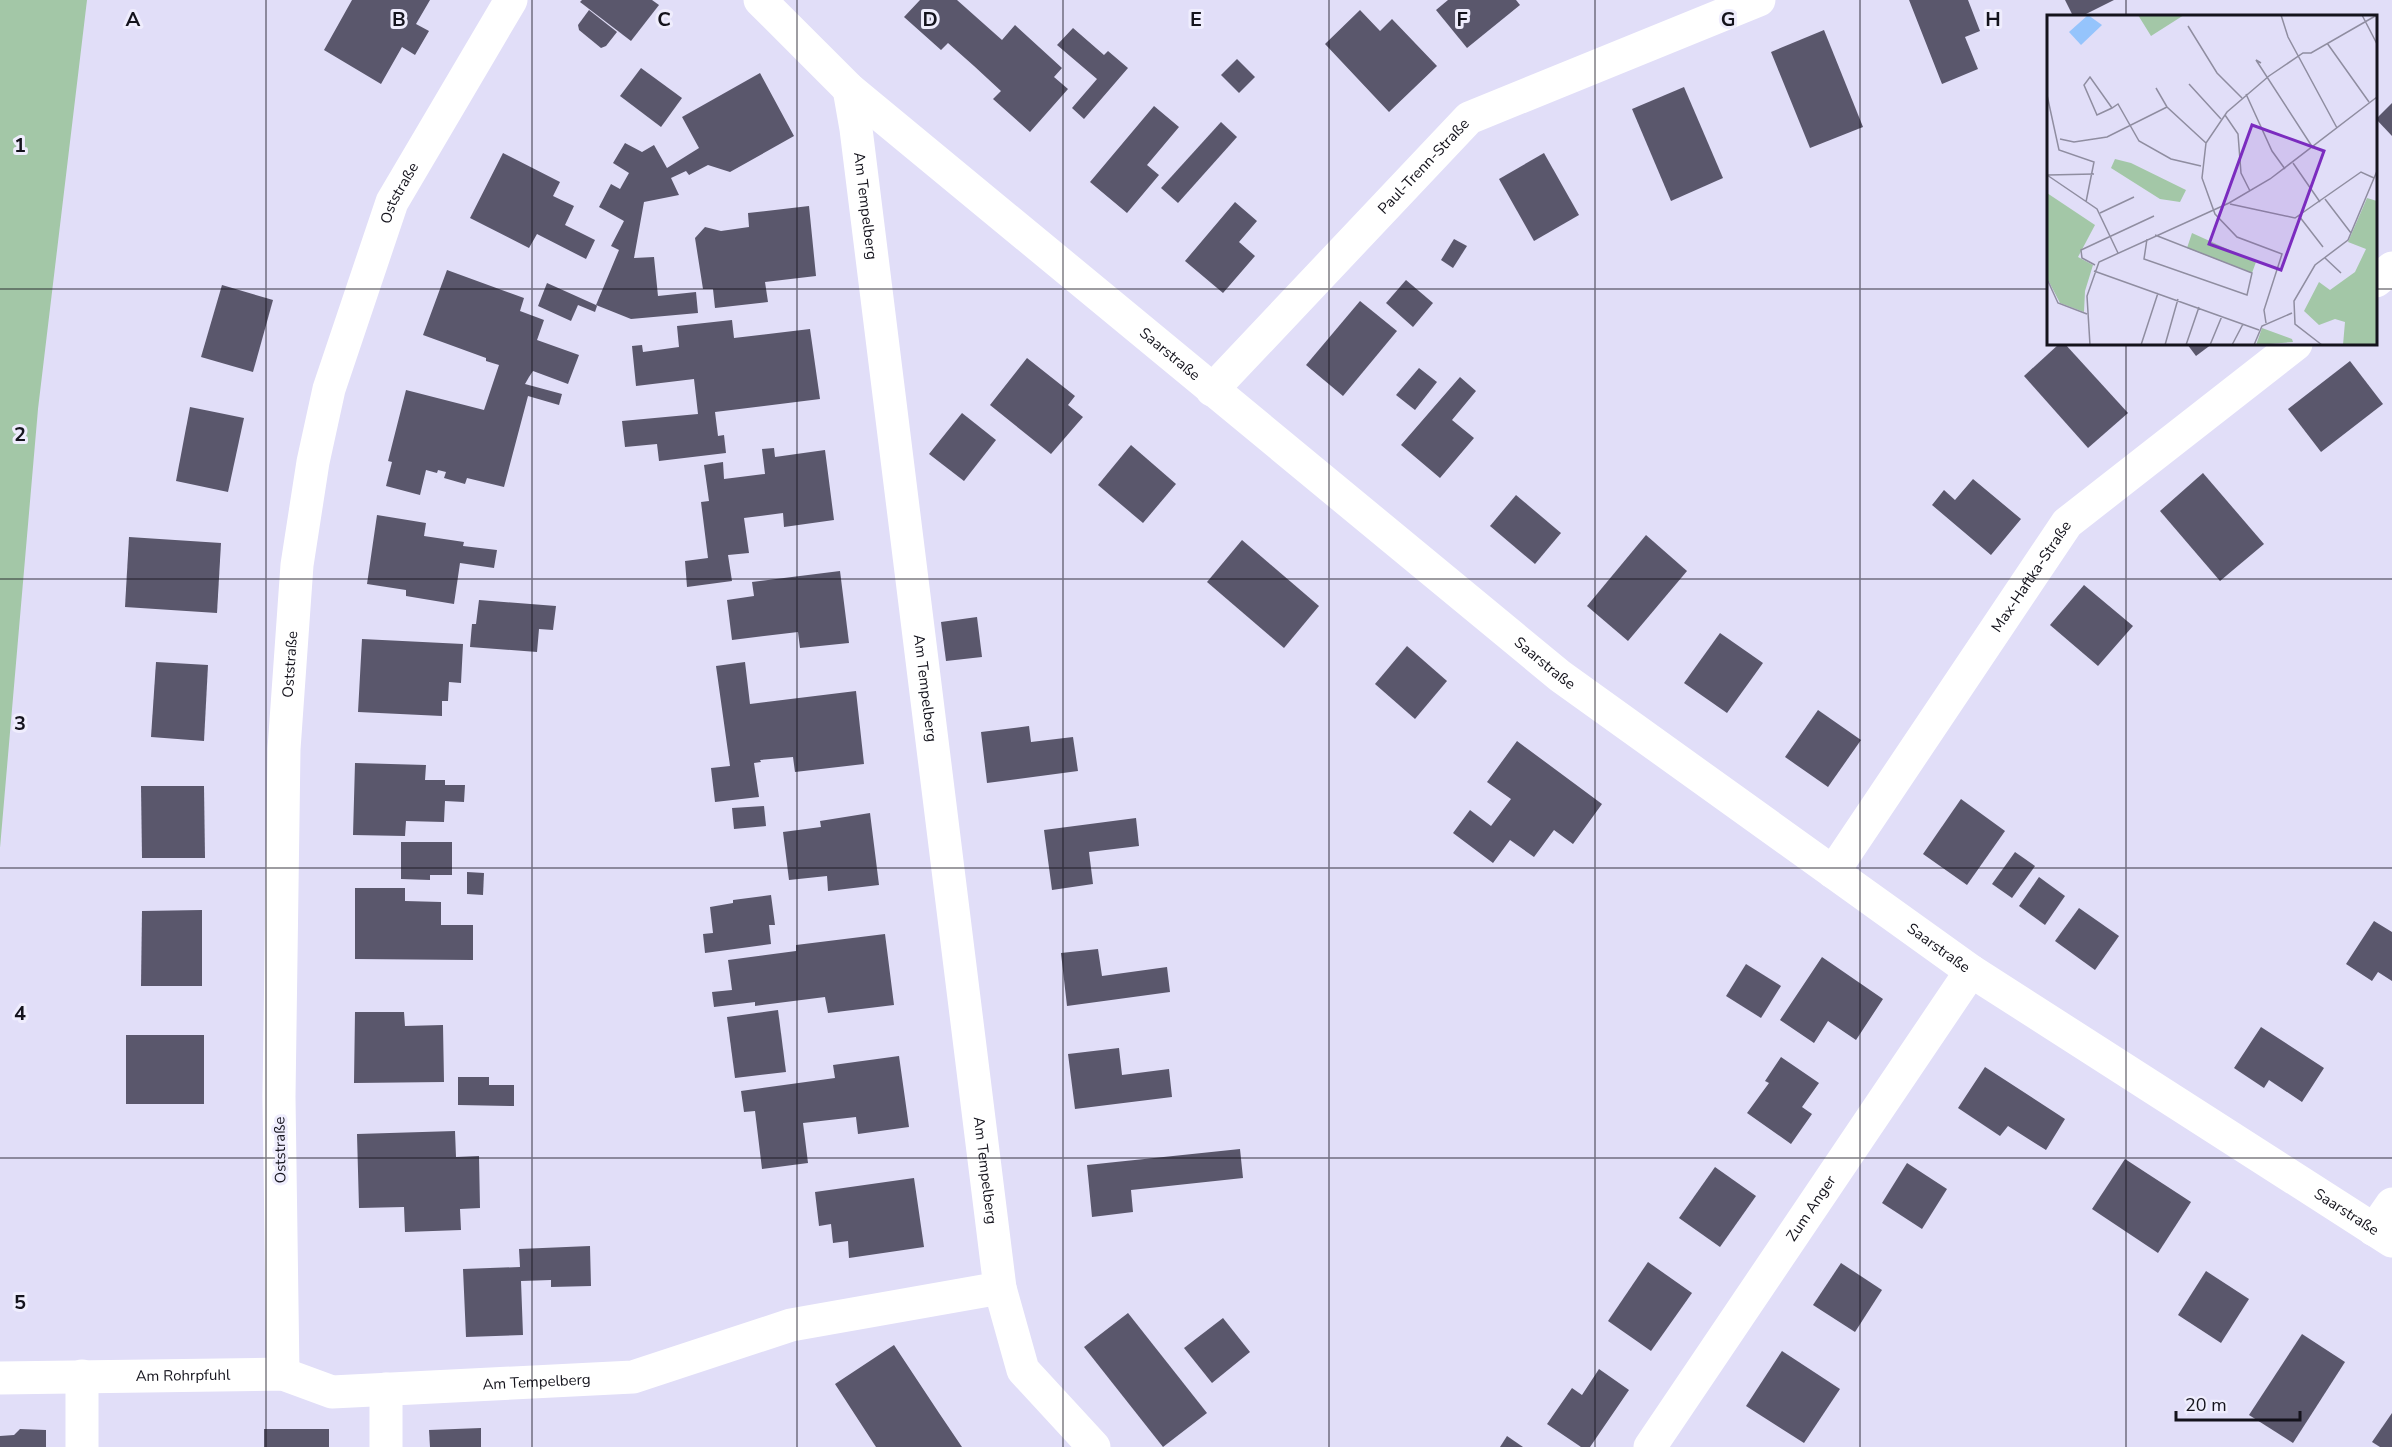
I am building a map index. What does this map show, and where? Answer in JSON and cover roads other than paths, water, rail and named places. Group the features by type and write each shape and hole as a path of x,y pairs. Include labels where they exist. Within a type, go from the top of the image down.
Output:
{"street":[{"name":"Oststraße","path":"283,1374 279,1097 284,749 297,565 313,462 329,389 393,202 493,27 511,0"},
{"name":"Saarstraße","path":"759,0 849,89 1560,676 1971,971 2383,1236"},
{"name":"Paul-Trenn-Straße","path":"1212,390 1469,118 1759,0"},
{"name":"Am Tempelberg","path":"849,89 856,129 1000,1288 1023,1370 1077,1441"},
{"path":"2377,280 2392,268"},
{"name":"Max-Haftka-Straße","path":"1833,872 2067,523 2295,345"},
{"name":"Zum Anger","path":"1650,1447 1971,971"},
{"path":"2383,1236 2392,1204"},
{"name":"Am Tempelberg","path":"283,1374 332,1392 633,1377 791,1325 1000,1288"},
{"name":"Am Rohrpfuhl","path":"0,1378 283,1374"},
{"path":"82,1376 82,1447"},
{"path":"386,1389 386,1447"}]}
